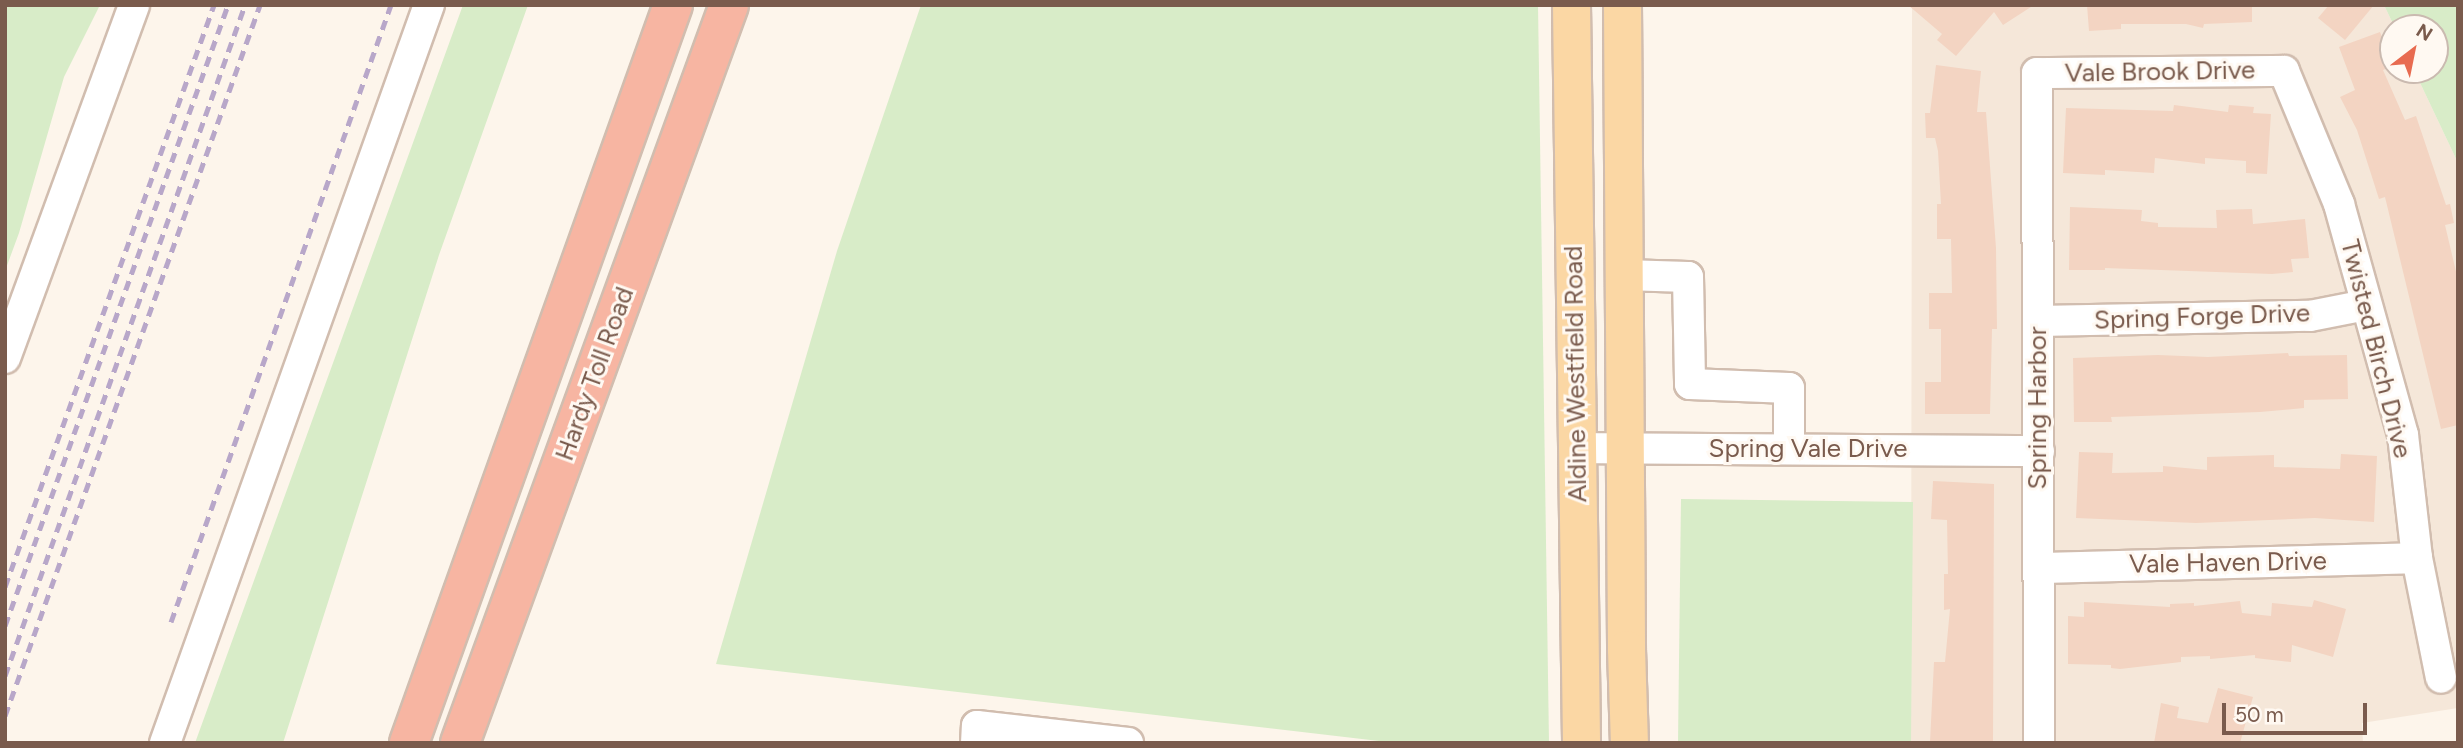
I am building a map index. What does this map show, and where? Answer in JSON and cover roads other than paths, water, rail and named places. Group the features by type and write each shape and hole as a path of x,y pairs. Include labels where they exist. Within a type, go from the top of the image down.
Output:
{"highway":[{"name":"Hardy Toll Road","path":"409,743 673,5"},
{"name":"Hardy Toll Road","path":"460,743 729,5"}],"main road":[{"name":"Aldine Westfield Road","path":"1571,5 1578,448 1577,615 1581,743"},
{"name":"Aldine Westfield Road","path":"1622,5 1629,743"}],"street":[{"path":"5,358 134,5"},
{"path":"166,743 429,5"},
{"name":"Vale Brook Drive","path":"2037,73 2284,71"},
{"name":"Twisted Birch Drive","path":"2284,71 2339,204 2403,435 2417,558 2441,678"},
{"name":"Spring Harbor","path":"2037,73 2039,743"},
{"path":"1624,275 1688,277 1690,384 1790,388 1789,449"},
{"name":"Spring Forge Drive","path":"2038,320 2310,316 2366,304"},
{"name":"Spring Vale Drive","path":"1578,448 2039,451"},
{"name":"Vale Haven Drive","path":"2039,568 2417,558"},
{"path":"976,743 977,726 1128,743"}],"railway":[{"path":"5,587 214,5"},
{"path":"5,626 228,5"},
{"path":"5,676 245,5"},
{"path":"5,716 260,5"},
{"path":"171,622 391,5"}]}
